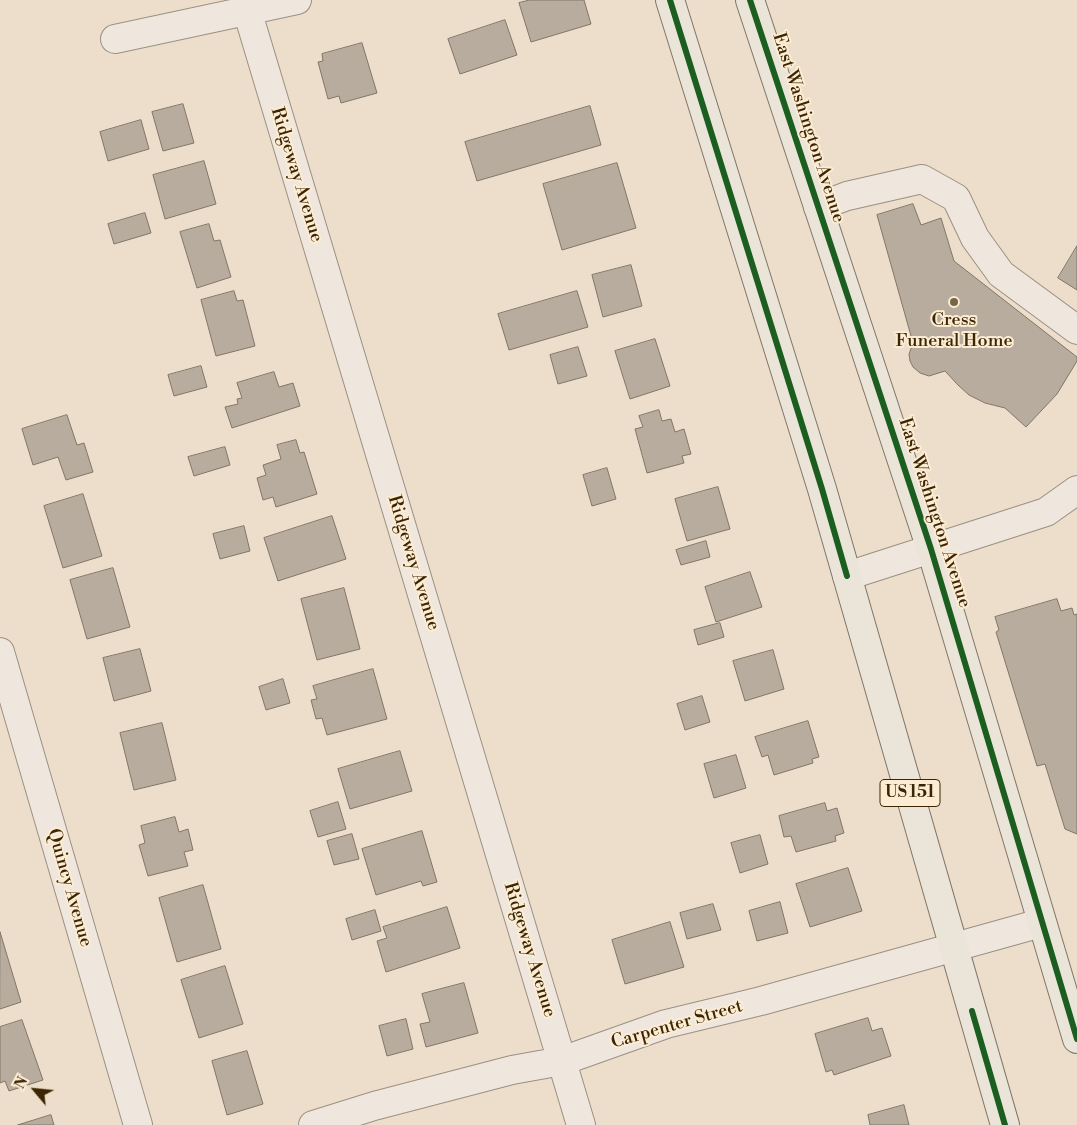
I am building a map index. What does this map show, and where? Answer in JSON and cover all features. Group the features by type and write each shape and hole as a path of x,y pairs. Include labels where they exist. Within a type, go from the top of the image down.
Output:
{"main road":[{"name":"US 151","path":"670,0 816,470 1005,1125"},
{"name":"East Washington Avenue","path":"750,0 931,549 1077,1039"}],"street":[{"path":"115,39 246,6 298,0"},
{"name":"Ridgeway Avenue","path":"246,6 581,1125"},
{"path":"818,207 847,196 922,180 956,198 975,238 1001,274 1077,330"},
{"path":"847,576 1046,512 1077,490"},
{"name":"Quincy Avenue","path":"0,652 138,1125"},
{"name":"Carpenter Street","path":"313,1125 411,1096 512,1070 562,1061 666,1024 761,1001 1041,923"}],"building":[{"path":"530,0 584,0 591,24 531,42 519,3"},
{"path":"505,20 517,55 460,74 448,39"},
{"path":"362,43 377,93 341,103 339,96 328,99 318,62 323,61 322,54"},
{"path":"183,104 194,143 163,151 152,112"},
{"path":"590,106 601,145 477,181 465,142"},
{"path":"141,120 149,149 108,161 100,132"},
{"path":"204,161 216,204 165,219 153,175"},
{"path":"617,163 636,228 562,250 543,184"},
{"name":"Cress Funeral Home","path":"913,204 921,225 941,218 954,261 1077,357 1077,361 1057,394 1026,427 1005,408 985,403 969,395 945,371 929,376 920,373 913,367 909,354 913,343 877,215"},
{"path":"145,213 151,233 114,244 108,224"},
{"path":"209,224 214,241 220,240 231,277 197,288 180,232"},
{"path":"1077,246 1077,290 1058,278"},
{"path":"631,265 642,306 603,317 592,275"},
{"path":"234,291 237,301 243,300 255,346 216,356 201,300"},
{"path":"577,291 588,327 509,350 498,314"},
{"path":"655,339 670,386 630,399 615,351"},
{"path":"578,347 587,376 558,384 550,355"},
{"path":"201,366 207,387 174,396 168,375"},
{"path":"274,372 279,387 293,383 300,406 232,428 225,407 238,404 237,399 242,398 237,383"},
{"path":"659,410 662,421 671,419 675,432 684,429 691,454 682,456 684,463 647,473 635,429 643,427 639,416"},
{"path":"67,415 77,445 84,443 93,472 66,480 58,457 33,465 22,429"},
{"path":"296,440 300,453 304,452 317,494 276,507 273,497 263,500 257,478 266,475 263,465 281,459 277,445"},
{"path":"225,447 230,465 194,476 188,457"},
{"path":"607,468 616,499 592,506 583,475"},
{"path":"718,487 730,529 687,541 675,499"},
{"path":"83,494 102,556 63,568 44,506"},
{"path":"332,516 346,559 278,581 264,538"},
{"path":"244,526 250,551 220,559 213,534"},
{"path":"706,541 710,557 681,565 676,550"},
{"path":"113,568 130,627 87,639 70,580"},
{"path":"750,572 762,607 716,622 705,587"},
{"path":"344,588 360,649 317,660 301,599"},
{"path":"1057,599 1061,611 1072,608 1074,615 1077,614 1077,834 1065,829 1045,764 1037,766 996,632 999,630 995,617"},
{"path":"720,623 724,637 698,645 694,630"},
{"path":"140,649 151,691 114,701 103,658"},
{"path":"773,650 784,689 745,701 733,661"},
{"path":"373,669 387,719 327,735 322,718 316,719 311,700 317,699 313,686"},
{"path":"283,679 290,703 266,710 259,687"},
{"path":"702,696 710,722 685,730 677,704"},
{"path":"808,721 819,757 812,759 813,763 774,775 768,755 762,757 755,737"},
{"path":"162,723 176,780 134,790 120,733"},
{"path":"400,751 412,791 350,809 338,769"},
{"path":"736,755 746,788 714,798 704,764"},
{"path":"338,802 346,829 318,837 310,811"},
{"path":"825,803 827,811 837,808 844,833 835,836 836,841 796,852 791,836 784,837 779,816"},
{"path":"175,817 179,832 188,829 193,850 184,852 188,866 148,876 139,845 145,843 141,826"},
{"path":"422,831 437,882 423,886 421,881 376,895 362,849"},
{"path":"352,834 359,859 334,865 327,841"},
{"path":"760,835 768,864 740,873 731,843"},
{"path":"848,868 862,911 810,927 796,884"},
{"path":"203,885 221,949 177,962 159,898"},
{"path":"780,902 788,933 757,941 749,911"},
{"path":"713,904 721,930 687,939 680,913"},
{"path":"447,907 460,948 386,972 377,941 387,938 383,927"},
{"path":"375,910 381,931 352,940 346,919"},
{"path":"670,922 684,967 625,984 612,940"},
{"path":"0,932 21,1002 0,1009"},
{"path":"225,966 243,1024 199,1038 181,980"},
{"path":"464,983 478,1033 426,1047 420,1024 430,1022 422,994"},
{"path":"868,1018 872,1031 882,1028 891,1056 834,1075 832,1070 826,1072 815,1034"},
{"path":"406,1019 413,1049 387,1056 379,1026"},
{"path":"22,1020 43,1080 9,1091 5,1081 0,1083 0,1027"},
{"path":"247,1051 263,1104 227,1115 212,1061"},
{"path":"904,1105 909,1125 870,1125 868,1115"},
{"path":"51,1115 54,1125 18,1125"}],"cycle path":[{"path":"670,0 822,489 847,576"},
{"path":"750,0 931,549 1077,1039"},
{"path":"972,1011 1005,1125"}],"place":[{"name":"Cress Funeral Home","path":"954,302"}]}
